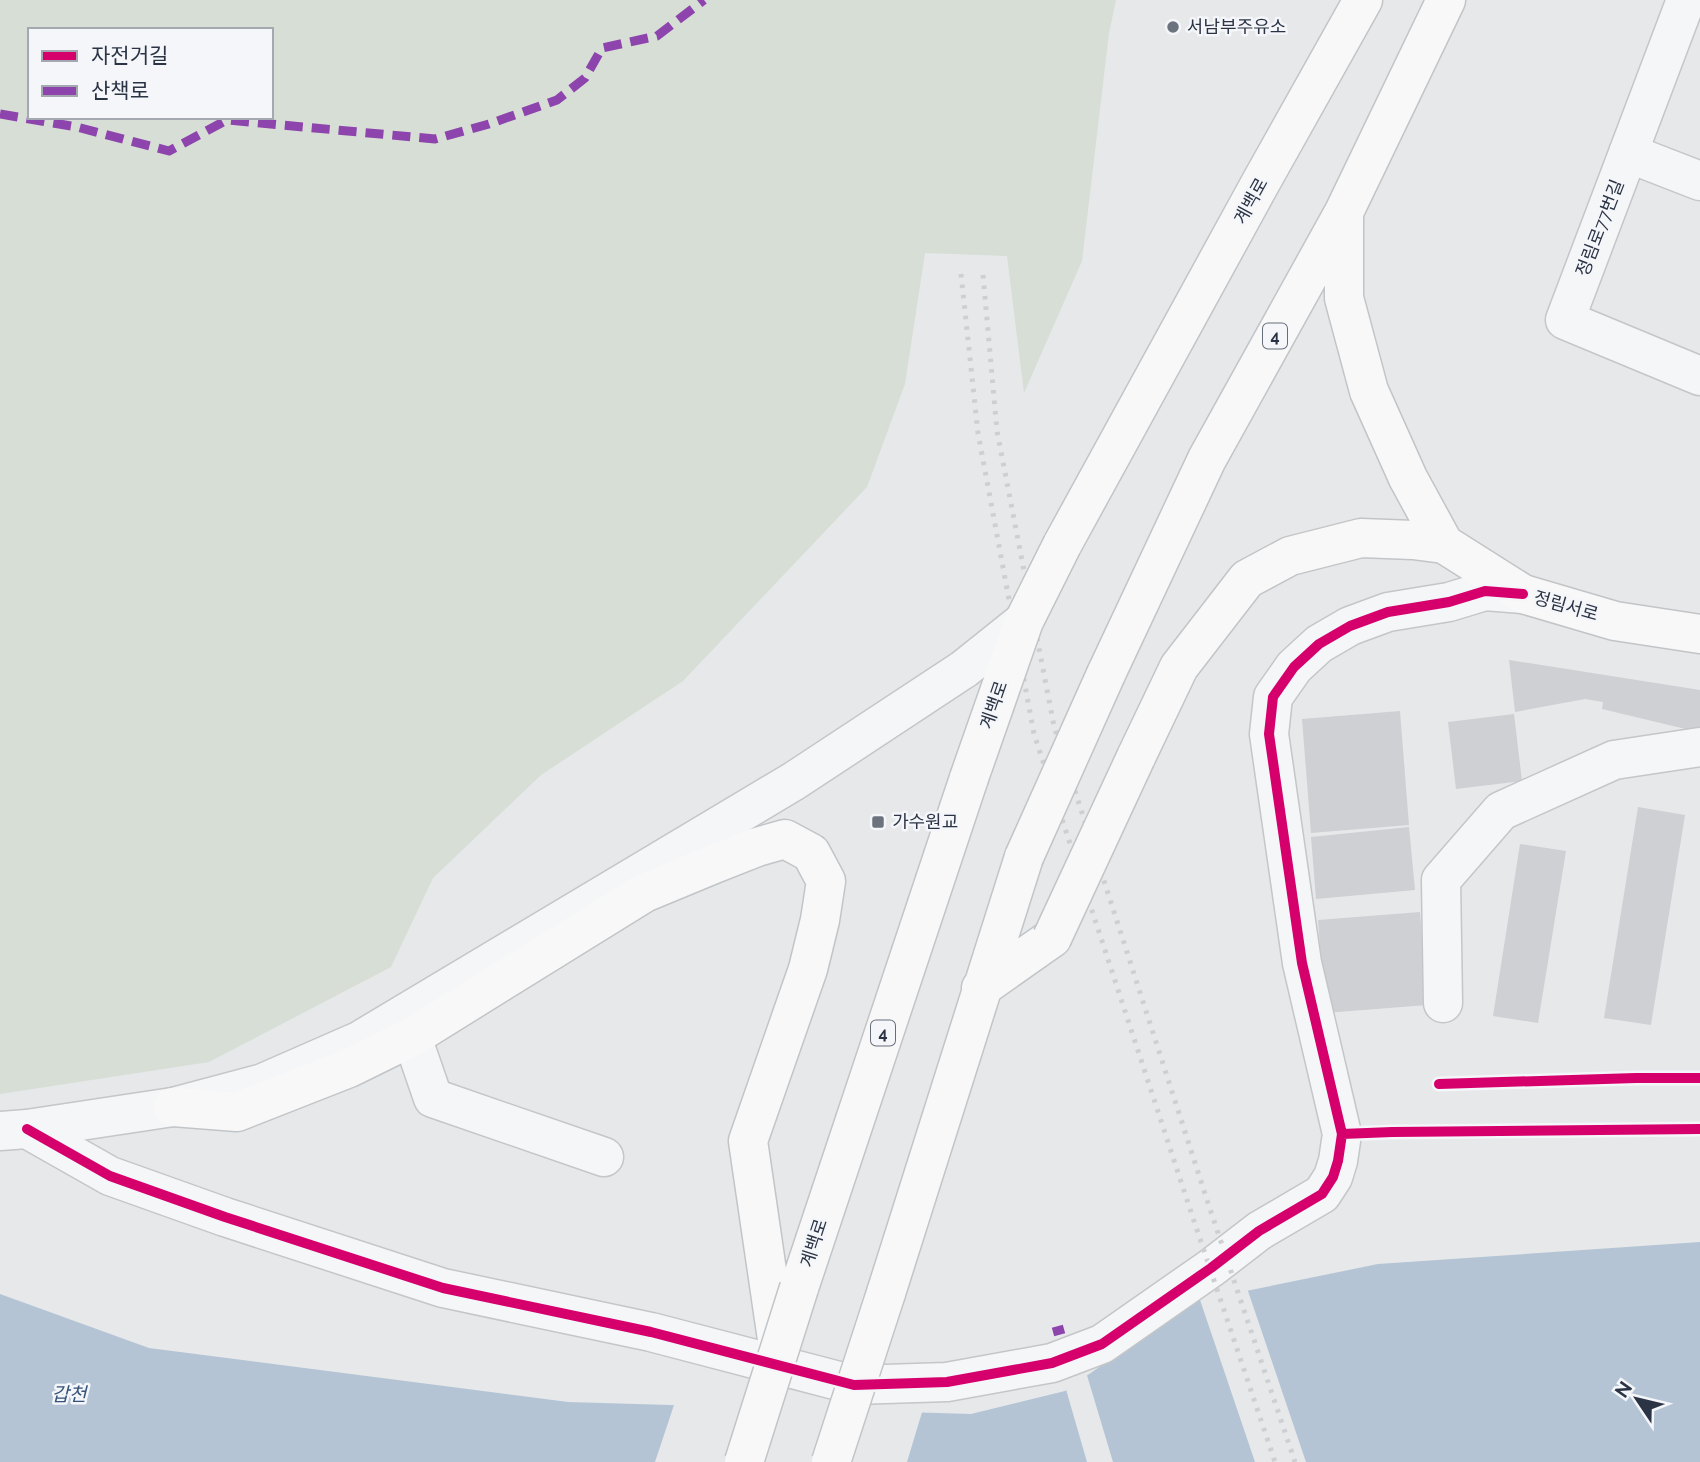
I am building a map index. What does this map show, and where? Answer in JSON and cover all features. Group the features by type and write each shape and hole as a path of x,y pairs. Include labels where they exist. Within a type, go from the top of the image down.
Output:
{"main road":[{"name":"계백로","path":"744,1462 779,1353 784,1287 1024,621 1062,545 1363,0"},
{"name":"4","path":"831,1462 1024,857 1206,459 1344,212 1446,0"},
{"path":"1344,212 1344,298 1368,391 1408,478 1444,544"},
{"path":"981,988 1052,938 1179,667 1247,579 1290,556 1361,538 1444,544"},
{"name":"정림서로","path":"1444,544 1523,594 1615,621 1700,634"},
{"path":"173,1107 237,1112 349,1068 412,1037 644,893 746,851 785,839 811,853 826,881 808,969 748,1141 784,1287"}],"street":[{"name":"정림로77번길","path":"1686,0 1565,320 1700,376"},
{"path":"1629,153 1700,181"},
{"path":"13,1130 110,1176 225,1217 443,1288 651,1332 854,1385 947,1382 1052,1363 1102,1344 1131,1325 1259,1231 1322,1194 1333,1177 1342,1134 1302,963 1269,734 1273,697 1294,667 1319,644 1350,626 1388,612 1449,602 1485,591 1523,594"},
{"path":"13,1130 173,1107 263,1083 359,1041 794,782 964,669 1024,621"},
{"path":"1443,1003 1441,880 1501,811 1614,760 1700,747"},
{"path":"412,1037 433,1098 604,1157"}],"shaded area":[{"path":"0,0 1116,0 1109,33 1082,261 1024,393 1007,256 925,253 905,384 867,487 683,681 541,775 433,878 391,967 209,1062 0,1094"}],"water":[{"name":"갑천","path":"1700,1242 1700,1462 0,1462 0,1294 149,1348 568,1402 971,1414 1065,1391 1192,1302 1378,1264"}],"pier":[{"path":"1247,1288 1306,1462 1255,1462 1199,1297"},
{"path":"1086,1372 1113,1462 1087,1462 1065,1386"},
{"path":"675,1402 923,1409 907,1462 655,1462"}],"building":[{"path":"1509,660 1700,690 1700,731 1602,709 1603,702 1585,699 1515,712"},
{"path":"1400,711 1409,825 1311,833 1302,719"},
{"path":"1514,714 1522,781 1456,789 1448,722"},
{"path":"1638,807 1685,815 1651,1025 1604,1018"},
{"path":"1409,827 1415,890 1316,899 1311,837"},
{"path":"1520,844 1566,851 1538,1023 1493,1016"},
{"path":"1420,912 1427,1005 1325,1013 1318,920"}],"railway":[{"path":"961,274 978,433 1034,734 1275,1462"},
{"path":"983,275 997,431 1054,726 1295,1462"}],"marked path":[{"path":"30,119 77,127 169,151 227,120 435,139 489,124 557,100 585,78 602,48 657,36 704,0"},
{"path":"0,114 28,119"},
{"path":"1053,1332 1064,1329"}],"cycle path":[{"path":"27,1129 110,1176 225,1217 443,1288 651,1332 854,1385 947,1382 1052,1363 1102,1344 1259,1231 1322,1194 1333,1177 1342,1134 1302,963 1269,734 1273,697 1294,667 1319,644 1350,626 1388,612 1449,602 1485,591 1523,594"},
{"path":"1439,1084 1700,1078"},
{"path":"1342,1134 1700,1129"}],"place":[{"name":"서남부주유소","path":"1173,27"},
{"name":"가수원교","path":"878,822"}]}
